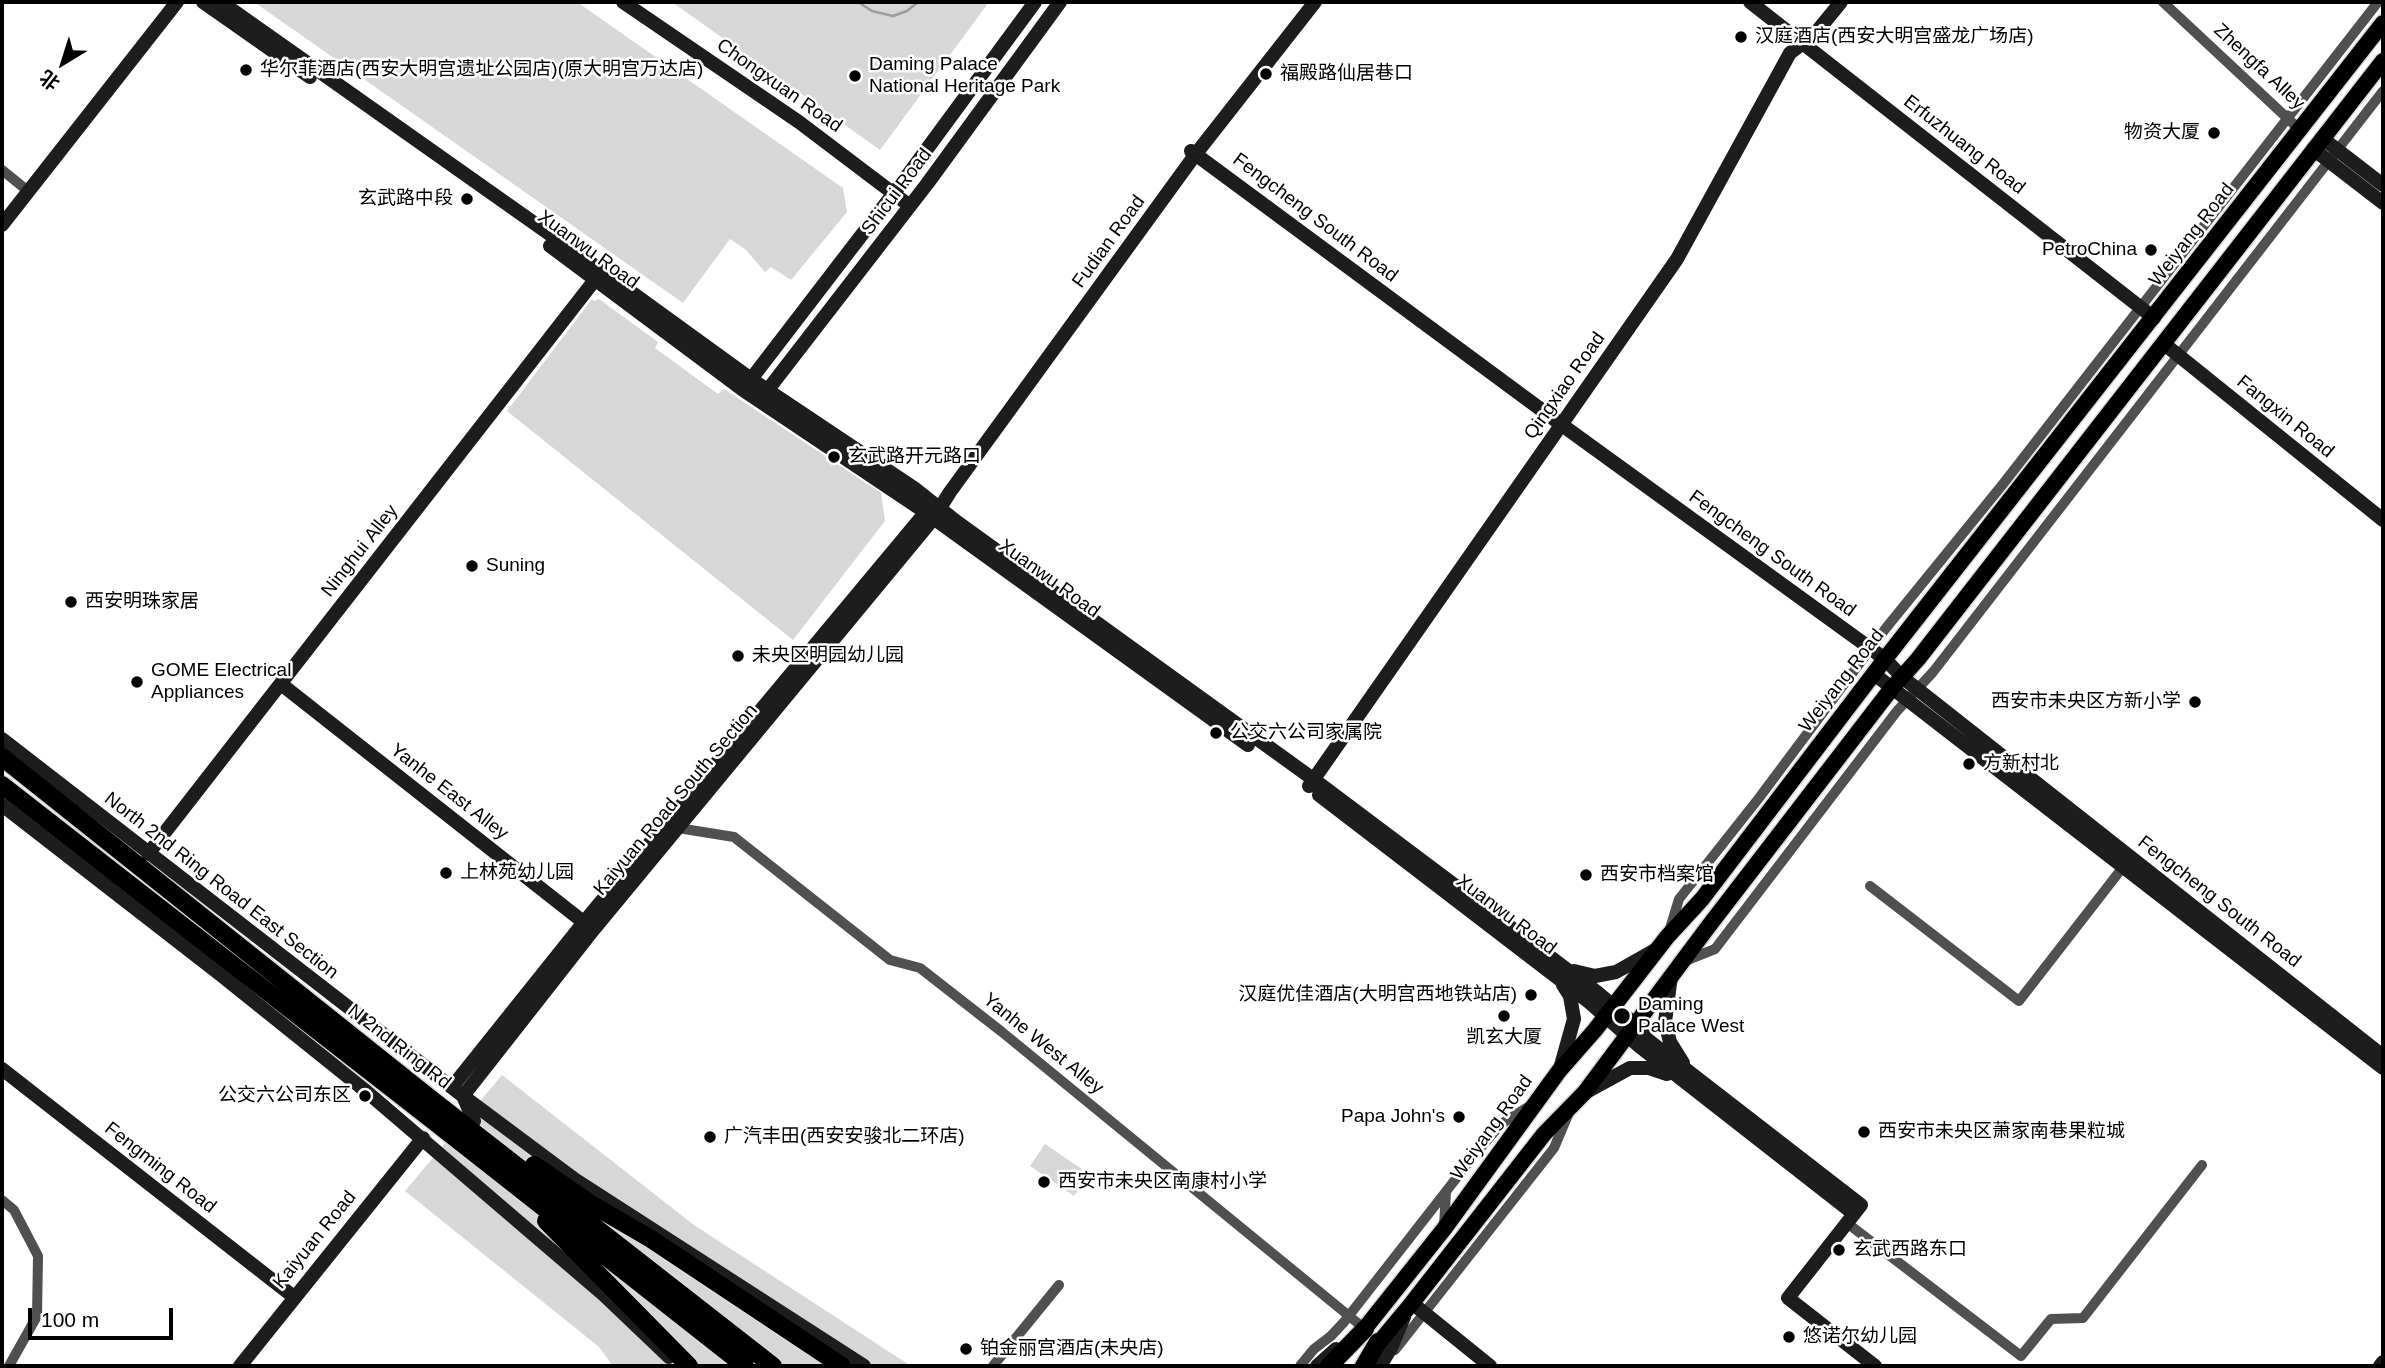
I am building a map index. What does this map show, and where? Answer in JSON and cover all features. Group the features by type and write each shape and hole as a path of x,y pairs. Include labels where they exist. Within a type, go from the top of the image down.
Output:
{"highway":[{"name":"N 2nd Ring Rd","path":"2,757 431,1099 626,1261 745,1366"},
{"name":"N 2nd Ring Rd","path":"2,785 497,1171 773,1366"},
{"path":"431,1099 474,1121 591,1204 651,1239 842,1366"},
{"path":"497,1171 689,1366"},
{"path":"1329,1366 1358,1324"},
{"path":"1362,1366 1378,1342"}],"main road":[{"name":"Weiyang Road","path":"1336,1366 1358,1324 1388,1300 1444,1229 1559,1071 1663,942 1702,899 1885,659 2383,23"},
{"path":"1378,1342 1414,1309 1452,1252 1544,1134 1585,1093 1676,969 1897,683 2383,61"}],"street":[{"path":"2,225 177,2"},
{"name":"Xuanwu Road","path":"203,2 599,275"},
{"name":"Xuanwu Road","path":"221,2 764,396 914,488 932,511 1310,783 1554,967 1854,1214"},
{"name":"Chongxuan Road","path":"623,2 799,122 910,206"},
{"name":"Shicui Road","path":"747,384 894,193 1035,2"},
{"name":"Shicui Road","path":"764,396 910,206 1060,2"},
{"name":"Fudian Road","path":"932,511 1194,152 1308,2"},
{"name":"Fudian Road","path":"1194,152 1315,2"},
{"name":"Erfuzhuang Road","path":"1750,2 2154,318"},
{"name":"Qingxiao Road","path":"1310,783 1677,259 1790,53 1814,36 1841,2"},
{"name":"Zhengfa Alley","path":"2163,2 2300,130"},
{"path":"1554,967 1595,976 1624,969 1663,942 1679,899 1759,798 1870,649 2003,484 2378,2"},
{"path":"1687,1078 1667,1034 1665,1013 1676,969 1715,949 2383,91"},
{"path":"2318,143 2383,203"},
{"name":"Fengcheng South Road","path":"1194,152 1562,425 1885,659 1897,683"},
{"path":"2333,155 2383,185"},
{"path":"2,170 28,191"},
{"name":"Ninghui Alley","path":"148,854 599,275"},
{"name":"Fangxin Road","path":"2162,343 2383,520"},
{"name":"Kaiyuan Road South Section","path":"589,926 678,828 932,511"},
{"name":"Kaiyuan Road South Section","path":"457,1092 589,926 932,511"},
{"name":"Fengcheng South Road","path":"1874,674 1897,683 1913,695 2383,1056"},
{"name":"Yanhe East Alley","path":"281,684 589,926"},
{"name":"Fengcheng South Road","path":"1913,695 2123,867 2383,1068"},
{"name":"North 2nd Ring Road East Section","path":"2,739 457,1092 578,1181 864,1366"},
{"path":"2,805 221,975 423,1138 604,1295 678,1366"},
{"name":"Yanhe West Alley","path":"678,828 734,837 890,960 920,968 1358,1324"},
{"path":"1870,886 2019,1001 2123,867"},
{"path":"1554,967 1573,1008 1572,1030 1559,1071"},
{"path":"1585,1093 1630,1068 1659,1070 1687,1078"},
{"name":"Fengming Road","path":"2,1069 294,1297"},
{"path":"457,1092 474,1121"},
{"path":"1317,1366 1358,1324 1446,1191 1501,1125 1537,1101"},
{"path":"1380,1366 1414,1309 1481,1241 1554,1148 1571,1108"},
{"name":"Kaiyuan Road","path":"240,1366 423,1138"},
{"path":"1875,1366 1788,1298 1854,1214 2021,1356 2051,1319 2083,1318 2202,1165"},
{"path":"1444,1229 1446,1191"},
{"path":"2,1200 14,1210 38,1256 37,1316 9,1366"},
{"path":"1452,1252 1481,1241"},
{"path":"993,1366 1059,1285"},
{"path":"1414,1309 1490,1366"},
{"path":"1300,1366 1358,1324"},
{"path":"2380,1366 2383,1362"}],"shaded area":[{"path":"254,2 577,2 843,188 847,212 791,280 771,267 765,272 746,250 730,239 683,303"},
{"name":"Daming Palace National Heritage Park","path":"672,2 989,2 880,150"},
{"path":"592,299 599,299 658,342 655,348 718,394 724,389 881,493 885,521 793,640 507,411"},
{"path":"502,1075 694,1225 911,1366 613,1366 599,1347 405,1191"},
{"path":"1045,1144 1089,1174 1074,1196 1030,1166"}],"waterway":[{"path":"858,2 872,11 893,16 907,11 918,2"}],"place":[{"name":"汉庭酒店(西安大明宫盛龙广场店)","path":"1741,37"},
{"name":"华尔菲酒店(西安大明宫遗址公园店)(原大明宫万达店)","path":"246,70"},
{"name":"福殿路仙居巷口","path":"1266,74"},
{"name":"Daming Palace National Heritage Park","path":"855,76"},
{"name":"物资大厦","path":"2214,133"},
{"name":"玄武路中段","path":"467,199"},
{"name":"PetroChina","path":"2151,250"},
{"name":"玄武路开元路口","path":"834,457"},
{"name":"Suning","path":"472,566"},
{"name":"西安明珠家居","path":"71,602"},
{"name":"未央区明园幼儿园","path":"738,656"},
{"name":"GOME Electrical Appliances","path":"137,682"},
{"name":"西安市未央区方新小学","path":"2195,702"},
{"name":"公交六公司家属院","path":"1216,733"},
{"name":"方新村北","path":"1969,764"},
{"name":"上林苑幼儿园","path":"446,873"},
{"name":"西安市档案馆","path":"1586,875"},
{"name":"汉庭优佳酒店(大明宫西地铁站店)","path":"1531,995"},
{"name":"凯玄大厦","path":"1504,1016"},
{"name":"Daming Palace West","path":"1622,1016"},
{"name":"公交六公司东区","path":"365,1096"},
{"name":"Papa John's","path":"1459,1117"},
{"name":"西安市未央区萧家南巷果粒城","path":"1864,1132"},
{"name":"广汽丰田(西安安骏北二环店)","path":"710,1137"},
{"name":"西安市未央区南康村小学","path":"1044,1182"},
{"name":"玄武西路东口","path":"1839,1250"},
{"name":"悠诺尔幼儿园","path":"1789,1337"},
{"name":"铂金丽宫酒店(未央店)","path":"966,1349"}]}
